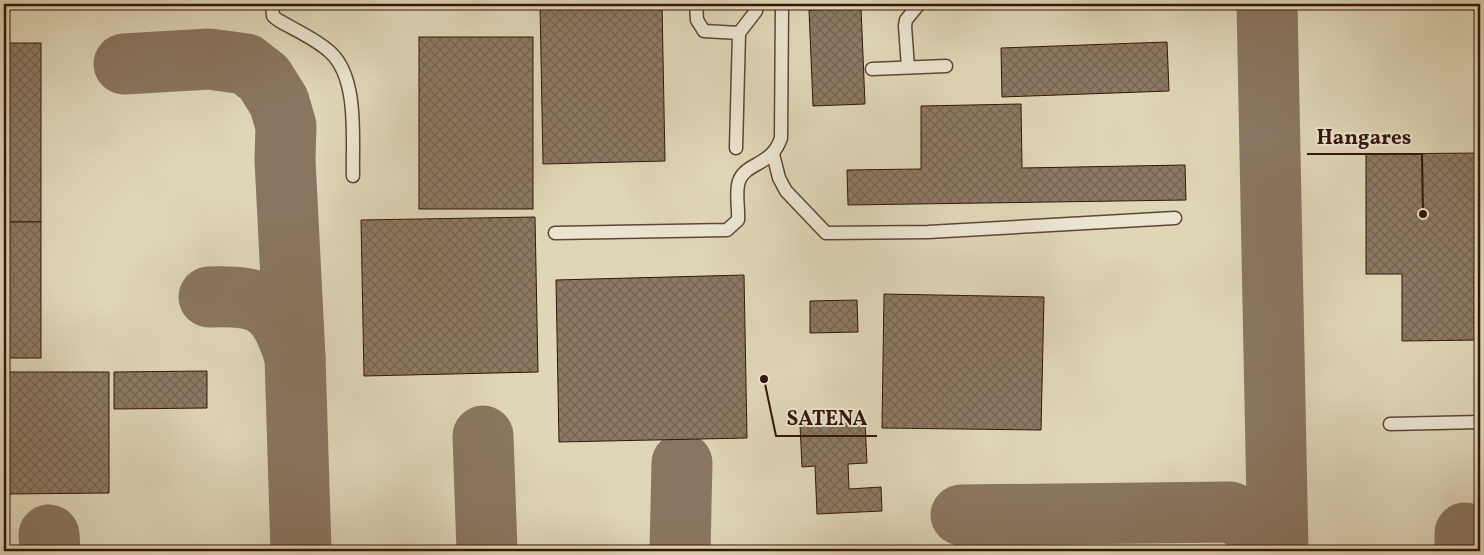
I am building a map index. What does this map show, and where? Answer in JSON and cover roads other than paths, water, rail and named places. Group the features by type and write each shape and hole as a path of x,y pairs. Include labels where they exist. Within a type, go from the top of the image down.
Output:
{"lane":[{"path":"272,4 273,16 330,52 342,65 348,82 350,97 353,176"},
{"path":"696,4 697,20 704,31 740,33"},
{"path":"736,148 740,33 756,11 757,4"},
{"path":"555,233 732,228 738,220 738,183 741,177 773,154 781,138 782,4"},
{"path":"908,67 906,20 919,4"},
{"path":"872,69 946,66"},
{"path":"773,154 779,178 786,191 826,233 928,232 1175,218"},
{"path":"1390,424 1480,422"}],"place":[{"name":"Hangares","path":"1423,214"},
{"name":"SATENA","path":"764,379"}]}
